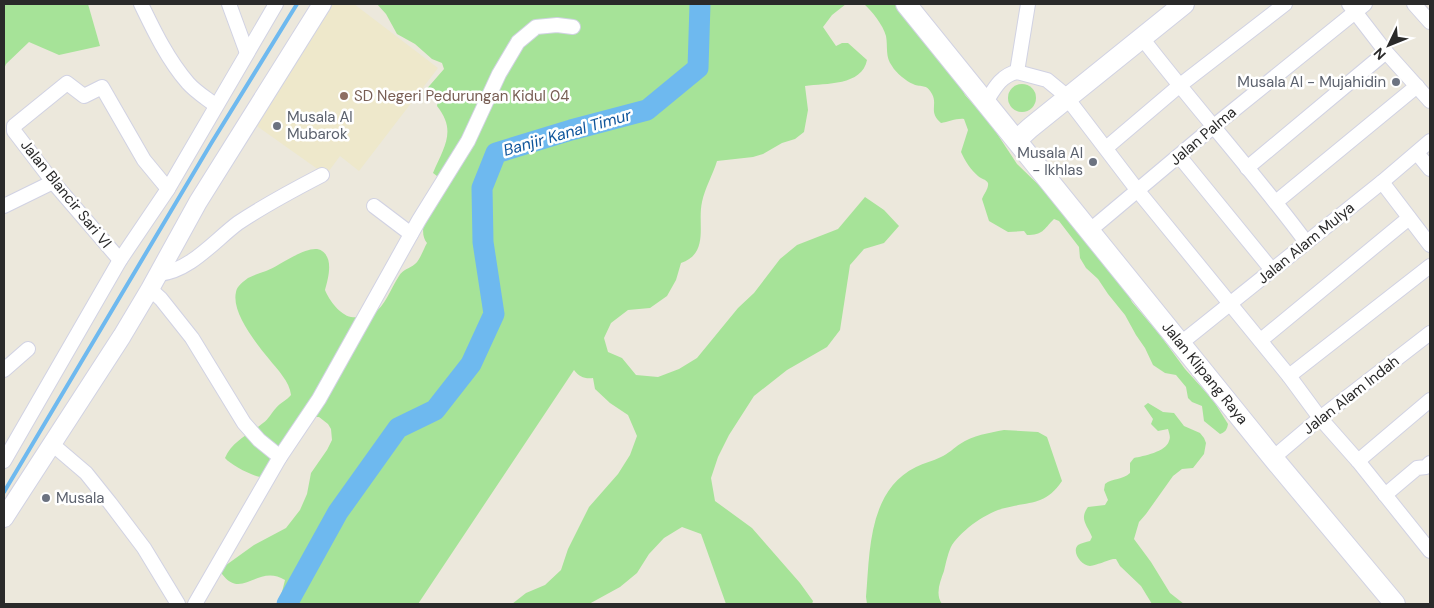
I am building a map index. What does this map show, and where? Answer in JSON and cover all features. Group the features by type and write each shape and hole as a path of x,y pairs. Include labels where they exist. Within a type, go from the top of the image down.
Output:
{"main road":[{"name":"Jalan Klipang Raya","path":"906,4 1182,343 1273,458 1395,604"},
{"path":"1017,140 1184,4"}],"street":[{"path":"141,4 158,38 176,67 189,84 215,105"},
{"path":"228,4 247,53"},
{"path":"4,462 120,260 168,189 215,105 276,4"},
{"path":"4,518 154,281 198,202 322,4"},
{"path":"1017,72 1028,4"},
{"path":"1106,148 1179,86 1285,4"},
{"path":"1414,4 1430,21"},
{"path":"1356,6 1386,52 1430,101"},
{"name":"Jalan Palma","path":"1089,231 1356,6"},
{"path":"195,604 280,457 319,399 411,234 468,141 499,74 518,42 536,27 557,25 573,27"},
{"path":"1142,38 1179,86 1276,202 1306,242"},
{"path":"1247,168 1386,52"},
{"path":"986,102 1006,76 1017,72 1047,80 1067,98 1138,191 1261,340 1320,418 1358,461 1430,551"},
{"name":"Jalan Blancir Sari VI","path":"120,260 53,182 14,131 14,128 66,83 70,84 84,96 102,87 144,160 168,189"},
{"path":"1276,202 1417,86"},
{"name":"Jalan Alam Mulya","path":"1182,343 1430,141"},
{"path":"1417,153 1430,169"},
{"path":"1179,156 1272,270"},
{"path":"154,281 184,266 238,223 284,194 322,175"},
{"path":"4,206 53,182"},
{"path":"1382,182 1430,245"},
{"path":"374,206 411,234"},
{"path":"1261,340 1409,218"},
{"path":"1289,376 1430,266"},
{"path":"154,281 161,299 192,338 244,423 259,440 280,457"},
{"name":"Jalan Alam Indah","path":"1273,458 1320,418 1430,333"},
{"path":"4,370 28,349"},
{"path":"1358,461 1430,400"},
{"path":"52,444 86,473 110,503 144,548 178,604"},
{"path":"1385,495 1417,468 1429,467"}],"shaded area":[{"name":"SD Negeri Pedurungan Kidul 04","path":"333,4 354,4 438,68 359,171 340,156 326,175 254,124"}],"green space":[{"path":"4,4 88,4 100,46 59,55 29,42 6,64 4,69"},
{"path":"377,4 846,4 832,15 823,27 836,46 848,43 867,60 864,68 858,75 842,82 805,86 808,110 804,132 795,139 753,157 717,161 702,202 700,237 696,252 681,263 676,280 667,296 650,308 628,310 611,323 604,338 608,352 622,358 636,375 658,377 679,369 697,358 738,308 754,293 780,259 797,245 838,229 865,197 884,210 899,226 884,243 864,249 850,265 840,330 827,347 787,370 754,396 729,435 718,457 711,478 715,501 752,528 800,583 813,601 812,604 726,604 701,534 682,527 664,538 649,554 637,573 620,587 589,604 512,604 526,593 545,585 561,570 568,549 589,507 618,474 630,455 637,436 628,415 610,403 595,389 593,378 582,377 574,370 418,604 279,604 285,580 275,576 267,576 236,584 229,581 222,574 222,568 254,545 286,528 300,510 307,494 311,473 332,440 331,429 328,424 319,417 313,417 265,478 243,471 225,458 237,442 265,421 291,395 286,381 252,337 241,318 235,300 240,284 248,278 271,269 302,252 317,249 322,251 328,259 329,269 325,290 335,306 351,317 372,315 384,302 404,270 415,264 420,257 427,243 423,229 428,212 445,182 433,173 447,139 446,123 437,106 438,100 424,92 444,69 442,63 432,59 415,44 397,34 386,14"},
{"path":"864,4 917,4 965,95 990,123 1017,164 1046,192 1124,286 1132,302 1185,369 1213,400 1228,424 1225,431 1220,434 1204,421 1202,406 1188,398 1186,387 1176,375 1165,373 1153,365 1125,315 1098,279 1086,268 1080,258 1079,247 1059,221 1054,219 1040,233 1027,235 1024,231 1008,232 989,221 982,199 988,183 973,171 961,152 968,130 964,119 941,123 937,119 934,112 934,98 930,91 926,87 913,84 904,79 890,63 885,32 877,18"},
{"path":"1022,84 1032,88 1036,98 1032,108 1022,112 1012,108 1008,98 1012,88"},
{"path":"1148,403 1163,412 1174,413 1184,426 1200,433 1206,443 1204,454 1193,468 1182,469 1173,476 1139,522 1134,539 1170,593 1184,604 1152,604 1141,586 1120,566 1116,559 1090,566 1084,564 1078,558 1076,551 1078,545 1090,541 1092,537 1084,515 1088,507 1105,505 1108,500 1104,490 1105,484 1130,473 1130,463 1134,458 1159,451 1169,441 1168,429 1158,431 1151,424 1153,419 1144,406"},
{"path":"1004,430 1038,432 1047,437 1062,481 1056,489 1043,499 991,513 962,533 952,545 948,554 939,592 942,604 867,604 869,561 874,524 888,491 900,478 916,467 944,456 970,438"}],"waterway":[{"path":"4,492 212,142 297,4"},
{"name":"Banjir Kanal Timur","path":"287,604 338,512 398,428 435,410 471,364 494,314 483,242 482,188 496,153 571,130 647,110 698,68 700,4"}],"place":[{"name":"Musala Al - Mujahidin","path":"1396,82"},
{"name":"SD Negeri Pedurungan Kidul 04","path":"344,96"},
{"name":"Musala Al Mubarok","path":"277,126"},
{"name":"Musala Al - Ikhlas","path":"1093,162"},
{"name":"Musala","path":"46,498"}]}
